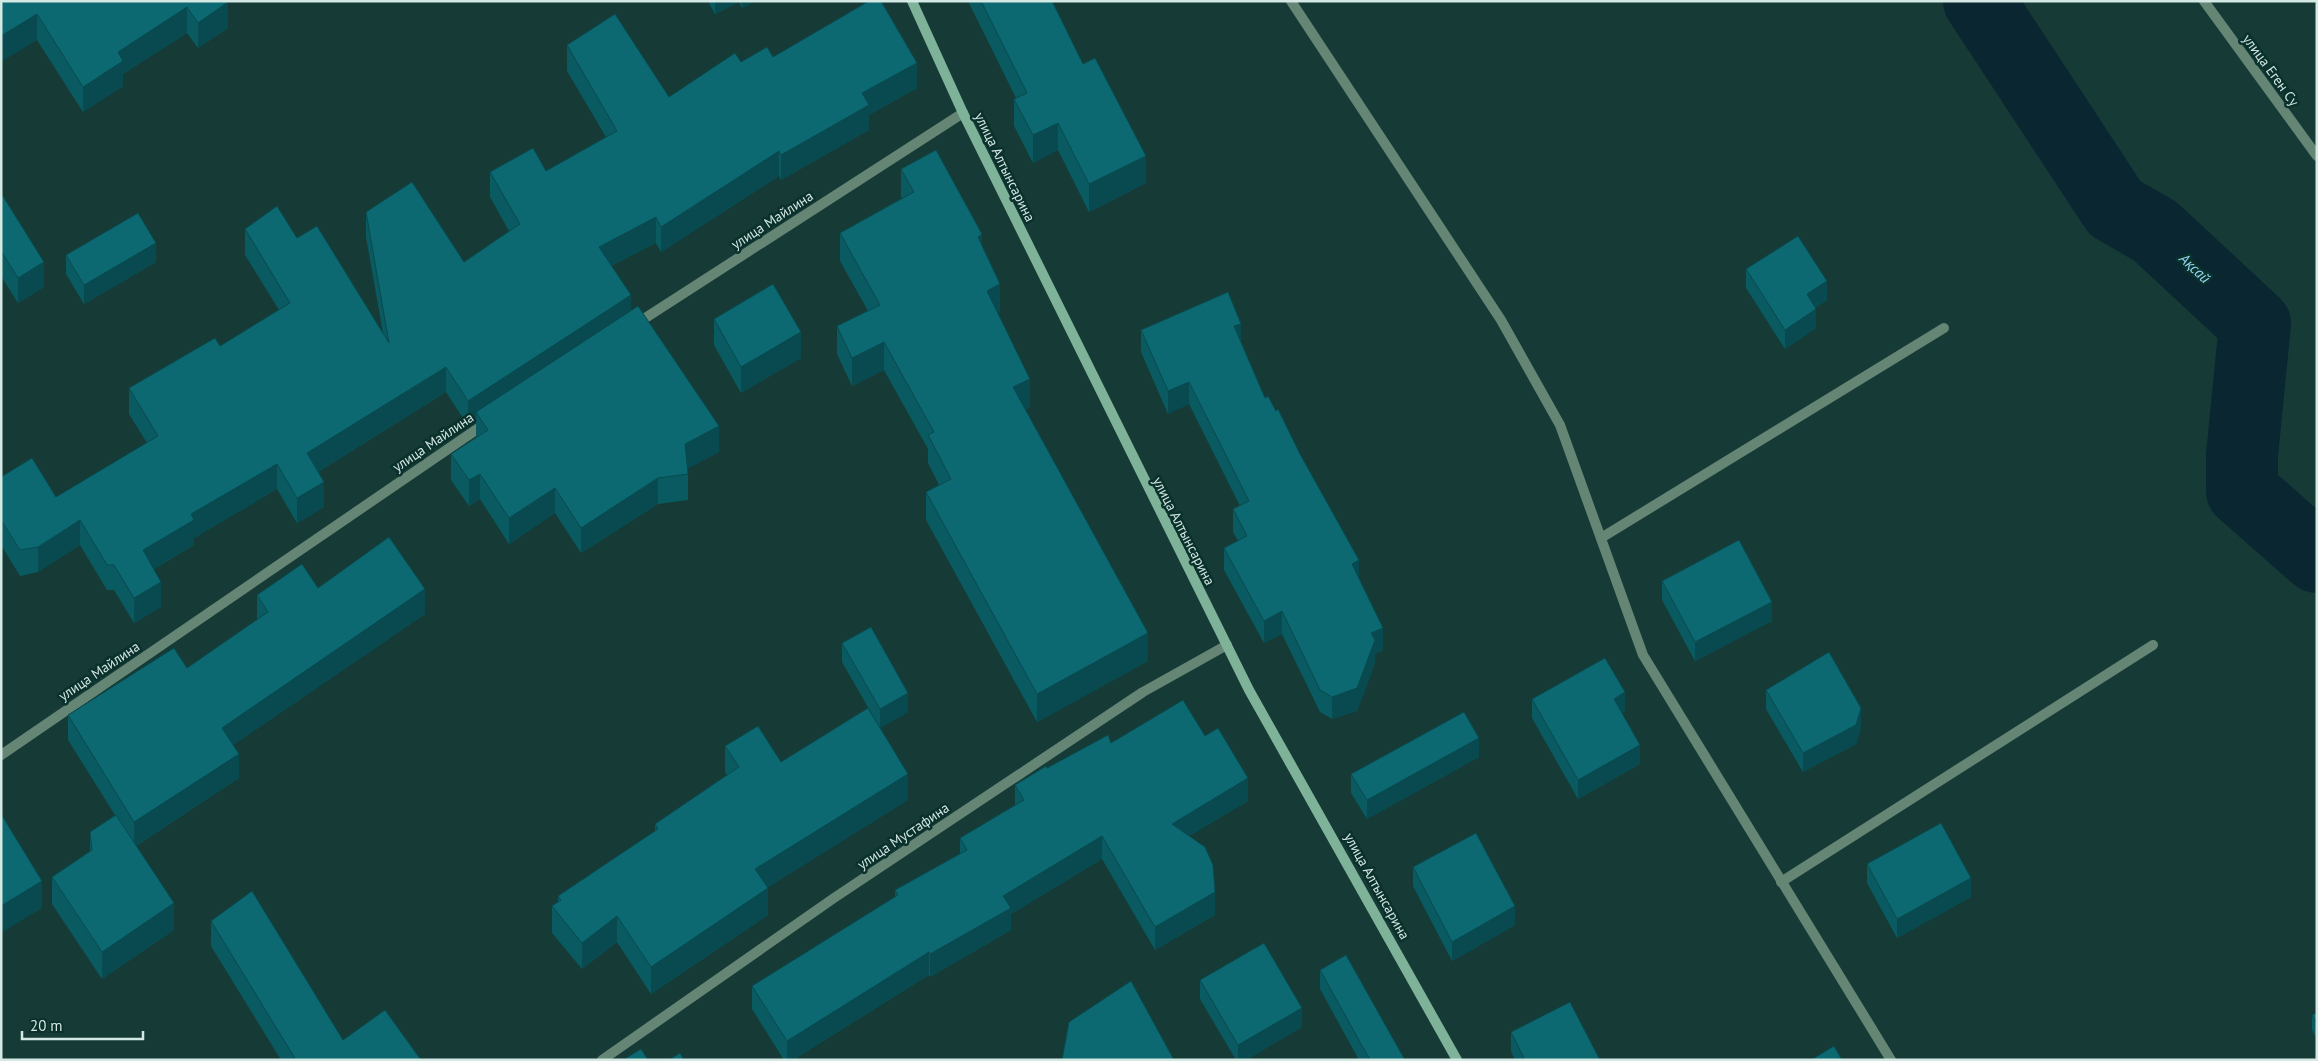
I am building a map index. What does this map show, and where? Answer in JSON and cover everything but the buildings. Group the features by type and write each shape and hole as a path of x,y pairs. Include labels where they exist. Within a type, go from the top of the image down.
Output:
{"street":[{"name":"улица Алтынсарина","path":"912,1 963,113 1249,690 1456,1060"},
{"path":"1291,1 1501,320 1560,425 1643,656 1781,882 1841,975 1890,1060"},
{"name":"улица Еген Су","path":"2204,1 2317,156"},
{"name":"улица Майлина","path":"628,330 963,113"},
{"path":"1601,538 1944,328"},
{"name":"улица Майлина","path":"1,755 494,418"},
{"name":"улица Мустафина","path":"602,1060 834,898 1126,703 1227,645"},
{"path":"1781,882 2153,645"}],"waterway":[{"name":"Ақсай","path":"1979,1 2115,208 2155,231 2255,324 2242,455 2242,491 2317,557"}]}
